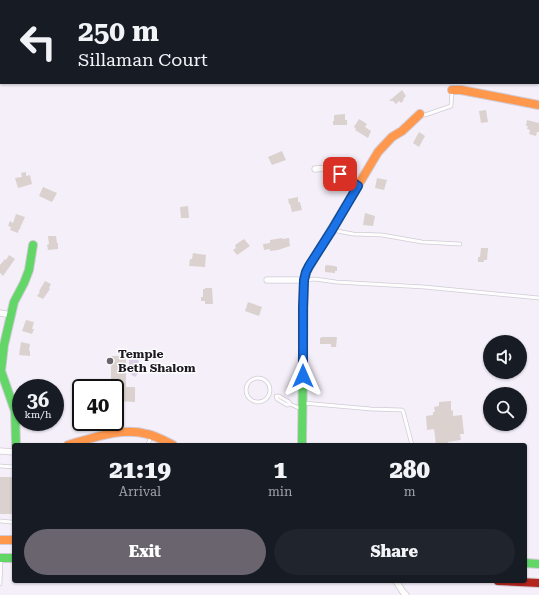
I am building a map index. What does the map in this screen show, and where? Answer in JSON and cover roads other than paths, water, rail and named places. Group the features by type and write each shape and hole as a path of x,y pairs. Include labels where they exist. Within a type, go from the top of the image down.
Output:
{"main road":[{"path":"452,90 461,90 539,106"},
{"path":"302,443 303,307 304,280 306,272 378,152 392,137 402,131 420,114"},
{"path":"16,443 15,411 1,371 4,345 14,302 29,270 33,245"},
{"path":"76,443 118,433 130,432 152,435 169,443"},
{"path":"1,538 12,540"},
{"path":"1,558 12,558"},
{"path":"527,563 539,564"},
{"path":"527,582 539,583"}],"street":[{"path":"315,169 329,168 358,186"},
{"path":"267,280 304,280"},
{"path":"0,313 11,314"},
{"path":"0,451 12,452"},
{"path":"397,583 406,595"}],"lane":[{"path":"420,114 425,115 451,106 452,90"},
{"path":"332,230 353,234 382,235 422,242 460,244"},
{"path":"304,280 315,279 424,287 539,298"},
{"path":"254,378 262,378 268,382 270,386 270,393 265,400 257,402 247,395 246,387 254,378"},
{"path":"270,393 289,402 290,404 302,406 402,410 411,443"},
{"path":"149,443 152,435"},
{"path":"0,466 12,467"},
{"path":"0,522 11,522"},
{"path":"0,584 1,558"}],"place":[{"name":"Temple Beth Shalom","path":"110,361"}]}
